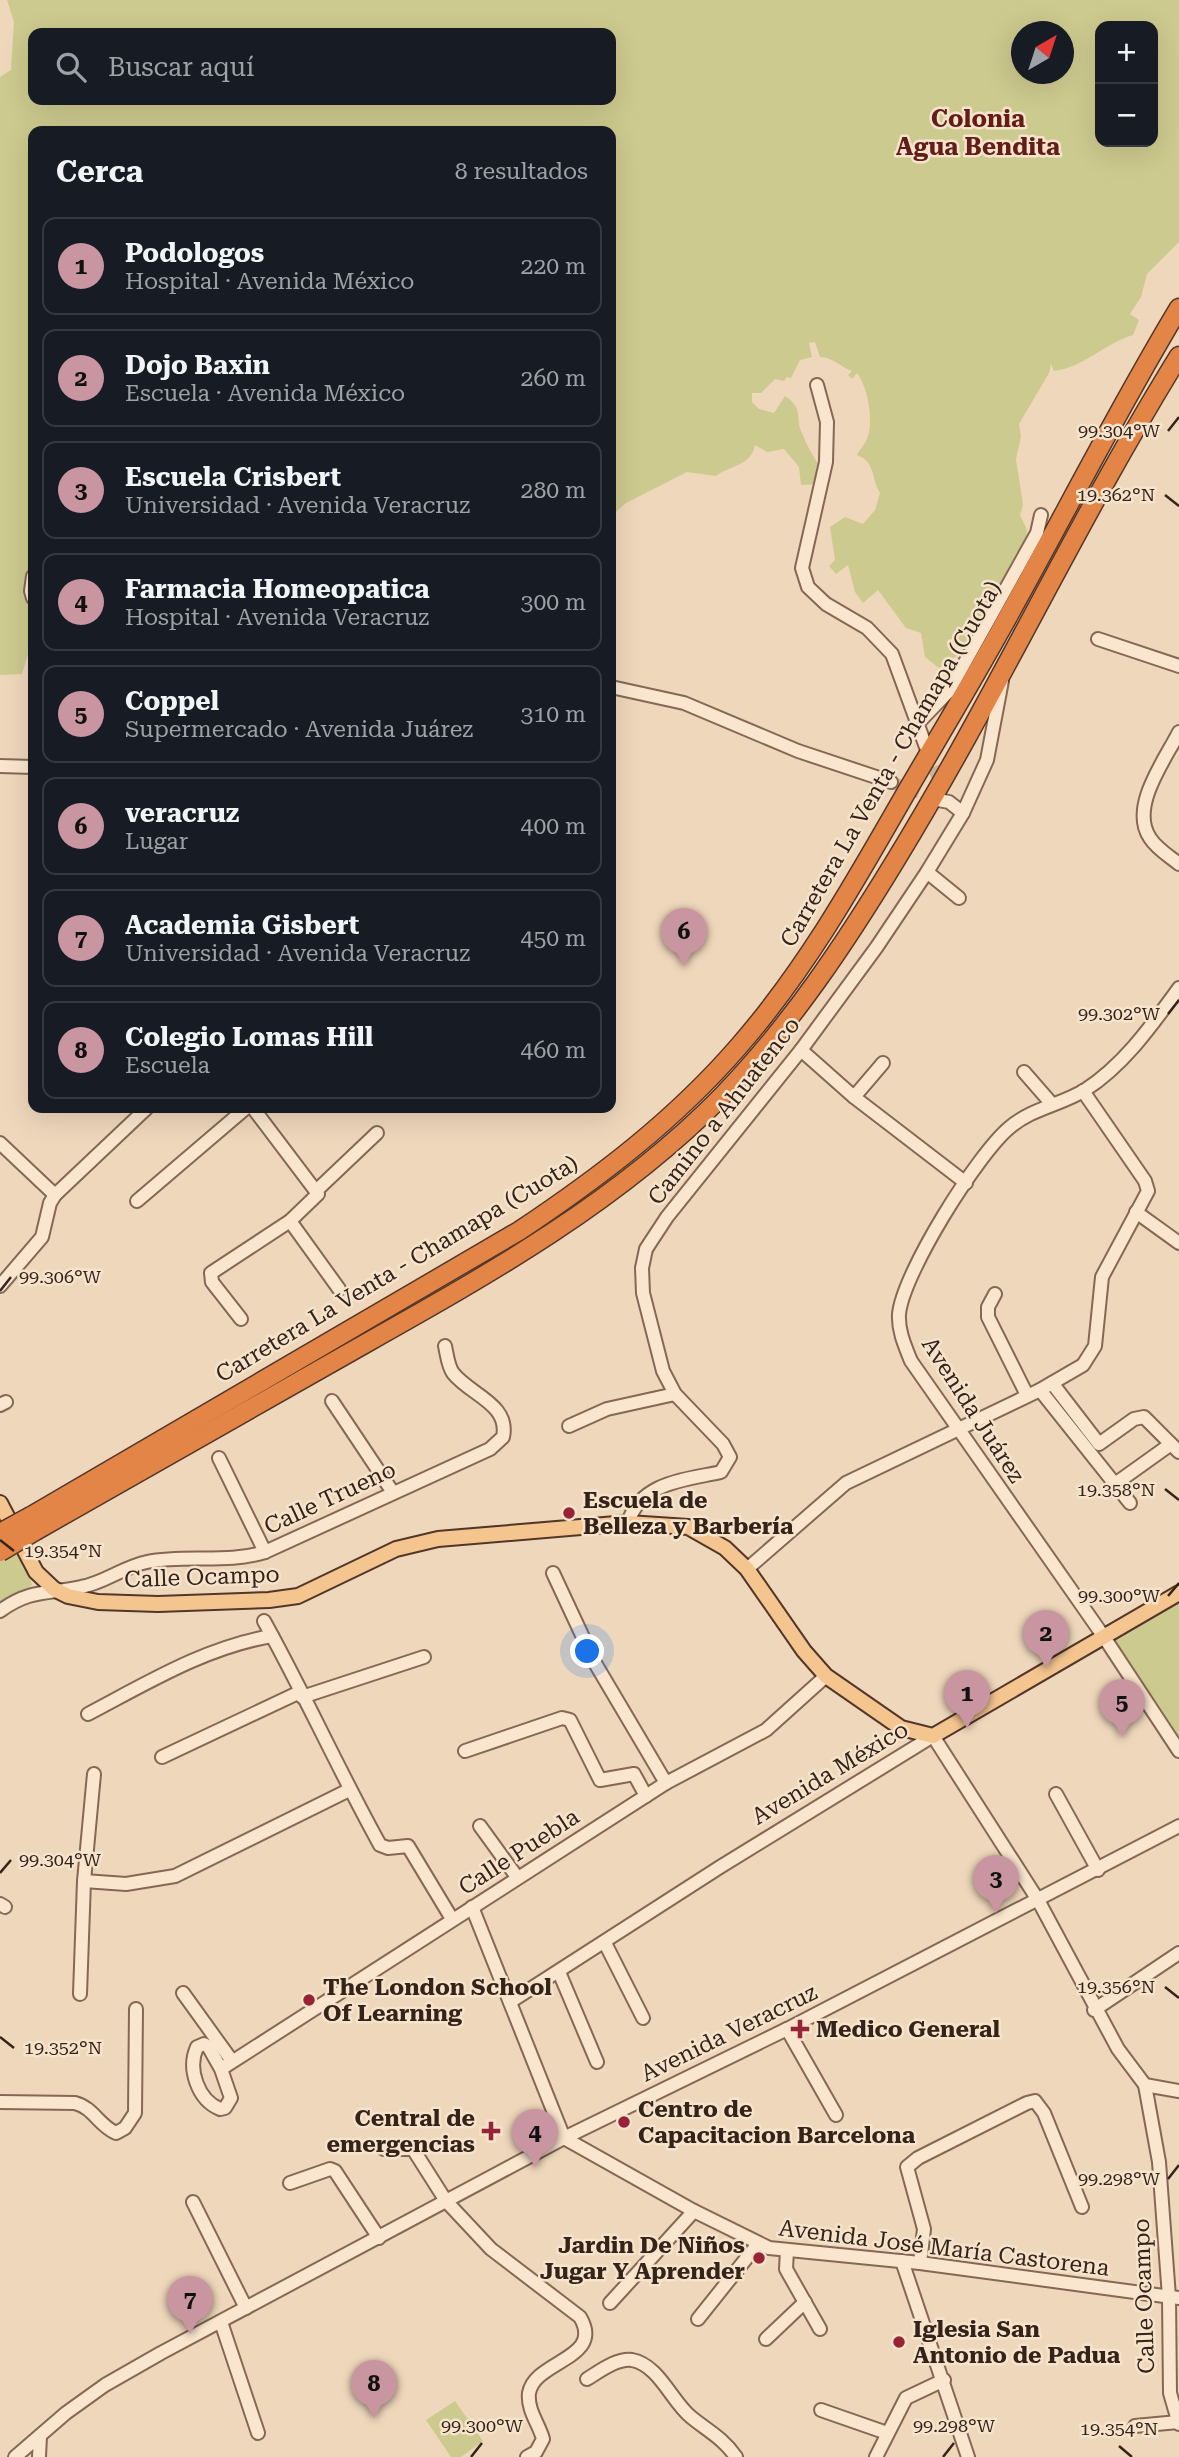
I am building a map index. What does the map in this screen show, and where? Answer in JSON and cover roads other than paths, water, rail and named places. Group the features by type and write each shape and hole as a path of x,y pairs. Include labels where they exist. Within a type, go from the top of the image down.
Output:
{"highway":[{"name":"Carretera La Venta - Chamapa (Cuota)","path":"0,1552 34,1523 519,1231 603,1174 653,1134 711,1077 798,971 860,875 1000,631 1135,380 1179,308"},
{"name":"Carretera La Venta - Chamapa (Cuota)","path":"0,1533 34,1523 449,1297 588,1209 680,1135 755,1060 848,938 1002,677 1094,503 1179,356"}],"main road":[{"path":"0,1503 36,1572 54,1589"},
{"name":"Calle Ocampo","path":"54,1589 82,1601 98,1602 269,1600 314,1590 396,1549 426,1541 628,1523 688,1527 725,1548 747,1569 804,1651 826,1676 901,1728 933,1736"},
{"name":"Avenida México","path":"933,1736 1179,1592"}],"street":[{"path":"817,385 827,422 826,462 802,568 808,587 826,604 867,628 892,654 926,747"},
{"path":"918,723 949,691 1037,533 1041,515"},
{"path":"1098,639 1179,666"},
{"name":"Camino a Ahuatenco","path":"628,1523 632,1509 644,1496 666,1484 722,1472 729,1464 729,1453 723,1444 675,1394 657,1354 647,1315 642,1268 646,1249 667,1217 801,1050 927,872 963,813 986,760 1002,677"},
{"path":"616,691 684,703 798,751 891,782"},
{"path":"1177,858 1150,838 1144,827 1144,813 1147,795 1179,732"},
{"path":"0,766 28,767"},
{"path":"943,797 963,813"},
{"path":"927,872 959,898"},
{"name":"Avenida Juárez","path":"1179,988 1126,1056 1083,1091 1051,1103 1007,1129 966,1183 914,1270 904,1291 899,1315 903,1342 911,1360 960,1428 1044,1555 1104,1637 1179,1751"},
{"path":"801,1050 854,1097 966,1183"},
{"path":"854,1097 883,1063"},
{"path":"1024,1072 1051,1103"},
{"path":"747,1569 846,1483 1040,1390 1083,1365 1095,1346 1102,1277 1147,1196 1146,1181 1083,1091"},
{"path":"0,1286 42,1237 55,1195 142,1113"},
{"path":"137,1201 240,1113"},
{"path":"241,1320 212,1282 211,1273 289,1221 317,1198 317,1190 257,1113"},
{"path":"317,1190 377,1133"},
{"path":"0,1143 55,1195"},
{"path":"1136,1212 1179,1243"},
{"path":"289,1221 339,1289"},
{"path":"995,1294 988,1307 988,1317 1027,1395"},
{"name":"Calle Trueno","path":"0,1611 25,1597 54,1589 94,1584 116,1572 148,1562 247,1557 265,1552 392,1491 479,1454 503,1437 505,1429 498,1412 454,1374 445,1346"},
{"path":"1052,1383 1099,1444 1139,1417 1150,1420 1175,1448 1115,1484"},
{"path":"1040,1390 1130,1503"},
{"path":"569,1426 607,1409 675,1394"},
{"path":"332,1401 392,1491"},
{"path":"219,1458 265,1552"},
{"path":"553,1573 595,1662 666,1783"},
{"path":"264,1622 292,1669 301,1694 380,1845 388,1848 403,1844 412,1850 452,1919"},
{"path":"88,1714 164,1674 239,1641 272,1636"},
{"path":"162,1757 301,1694 424,1657"},
{"name":"Calle Puebla","path":"221,2069 666,1783 766,1730 826,1676"},
{"path":"465,1751 562,1718 570,1720 600,1780 634,1774 646,1796"},
{"name":"Calle Ocampo","path":"933,1736 1038,1900 1094,2010 1130,2067 1146,2085 1159,2162 1174,2297 1170,2393 1178,2423"},
{"name":"Avenida México","path":"510,2002 720,1867 933,1736"},
{"path":"80,1994 84,1881 94,1774"},
{"path":"84,1881 127,1884 175,1876 349,1790"},
{"path":"1056,1794 1098,1870"},
{"path":"480,1826 517,1877"},
{"name":"Avenida Veracruz","path":"15,2457 105,2385 246,2308 564,2137 788,2029 1179,1826"},
{"path":"472,1908 564,2137"},
{"path":"605,1943 643,2018"},
{"path":"1094,2010 1179,1953"},
{"path":"559,1972 597,2062"},
{"path":"183,1993 232,2061"},
{"path":"0,2102 75,2103 86,2106 108,2129 116,2133 125,2128 135,2113 135,2009"},
{"path":"788,2029 836,2115"},
{"path":"204,2044 208,2046 221,2069 231,2098 220,2109 210,2103 198,2087 193,2066 197,2047 204,2044"},
{"path":"1146,2085 1179,2091"},
{"path":"920,2263 924,2229 908,2167 918,2158 1027,2103 1035,2101 1044,2113 1082,2207"},
{"name":"Avenida José María Castorena","path":"564,2137 757,2245 920,2263 1174,2297"},
{"path":"384,2149 413,2149 446,2201 491,2249 580,2317 586,2328 587,2336 582,2345 536,2380 530,2389 529,2402 543,2439 536,2452 527,2457"},
{"path":"290,2183 330,2169 335,2171 379,2238"},
{"path":"193,2202 246,2308"},
{"path":"610,2303 694,2211"},
{"path":"698,2319 757,2245"},
{"path":"787,2250 786,2269 820,2329"},
{"path":"902,2261 968,2457"},
{"path":"766,2339 805,2302"},
{"path":"221,2322 258,2433"},
{"path":"587,2379 620,2361 633,2360 649,2368 690,2417 718,2434 736,2457"},
{"path":"876,2457 906,2398 944,2380"},
{"path":"821,2410 887,2434"},
{"path":"1135,2426 1178,2423"},
{"path":"39,2457 40,2436"}],"tunnel":[{"path":"927,750 942,789"},
{"path":"891,782 938,800"}],"place":[{"name":"veracruz","path":"684,966"},
{"name":"Escuela de Belleza y Barbería","path":"569,1513"},
{"name":"Dojo Baxin","path":"1046,1668"},
{"name":"Podologos","path":"967,1728"},
{"name":"Coppel","path":"1122,1737"},
{"name":"Escuela Crisbert","path":"996,1913"},
{"name":"The London School Of Learning","path":"309,2000"},
{"name":"Medico General","path":"800,2029"},
{"name":"Centro de Capacitacion Barcelona","path":"624,2122"},
{"name":"Central de emergencias","path":"491,2131"},
{"name":"Farmacia Homeopatica","path":"535,2167"},
{"name":"Jardin De Niños Jugar Y Aprender","path":"759,2258"},
{"name":"Academia Gisbert","path":"190,2334"},
{"name":"Iglesia San Antonio de Padua","path":"899,2342"},
{"name":"Colegio Lomas Hill","path":"374,2418"}],"district":[{"name":"Colonia Agua Bendita","path":"978,133"}]}
